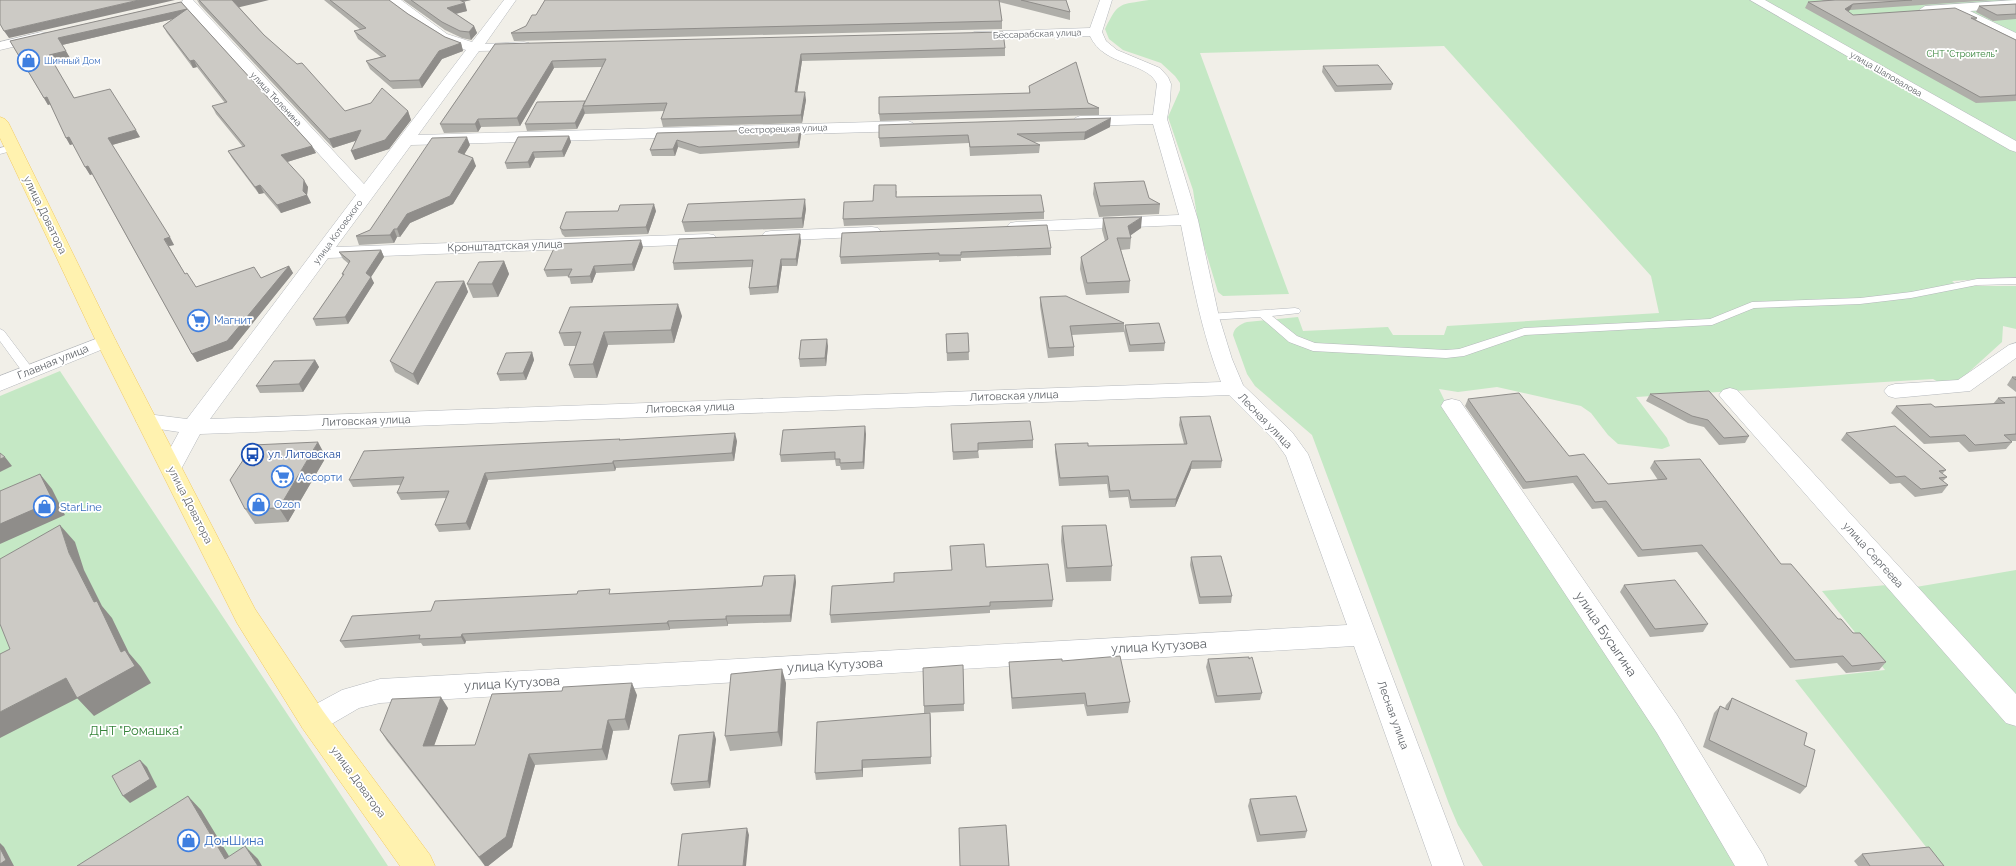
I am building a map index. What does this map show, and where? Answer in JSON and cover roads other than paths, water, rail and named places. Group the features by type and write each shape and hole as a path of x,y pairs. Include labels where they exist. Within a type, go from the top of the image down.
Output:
{"main road":[{"name":"улица Доватора","path":"0,122 6,150 171,467 246,616 313,720 418,866"}],"street":[{"path":"393,0 444,37 460,45 476,47 539,46"},
{"name":"улица Котовского","path":"171,467 193,427 324,253 365,195 510,0"},
{"path":"1095,32 1106,0"},
{"name":"улица Шаповалова","path":"1756,0 2016,147"},
{"path":"1936,0 2016,38"},
{"path":"173,6 193,1"},
{"name":"улица Тюленина","path":"193,1 365,195"},
{"path":"1914,11 2016,4"},
{"name":"Бессарабская улица","path":"958,36 1095,32"},
{"name":"Лесная улица","path":"1095,32 1100,43 1112,53 1155,71 1161,77 1164,84 1163,101 1159,119 1189,220 1209,317 1222,359 1234,388 1284,438 1297,454 1448,866"},
{"path":"0,46 52,34"},
{"path":"1064,121 1159,119"},
{"name":"Сестрорецкая улица","path":"407,140 922,125"},
{"path":"999,228 1189,220"},
{"path":"752,237 887,232"},
{"name":"Кронштадтская улица","path":"324,253 721,238"},
{"name":"Главная улица","path":"0,384 28,371 106,341"},
{"path":"1895,392 1963,386 2016,349"},
{"name":"Литовская улица","path":"147,421 193,427 1234,388"},
{"name":"улица Сергеева","path":"1730,395 2016,714"},
{"name":"улица Бусыгина","path":"1452,406 1667,724 1752,866"},
{"name":"улица Кутузова","path":"313,720 352,698 380,691 1364,634"}],"lane":[{"path":"1263,314 1292,339 1313,347 1446,354 1460,353 1524,332 1712,322 1752,305 1860,301 1911,294 1977,282 2016,281"},
{"path":"1209,317 1295,311"},
{"path":"0,333 28,371"}],"place":[{"name":"Шинный Дом","path":"29,61"},
{"name":"Магнит","path":"198,320"},
{"name":"ул. Литовская","path":"253,454"},
{"name":"Ассорти","path":"283,477"},
{"name":"Ozon","path":"258,504"},
{"name":"StarLine","path":"45,507"},
{"name":"ДонШина","path":"189,840"}],"park label":[{"name":"СНТ \"Строитель\"","path":"1962,54"},
{"name":"ДНТ \"Ромашка\"","path":"136,730"}]}
